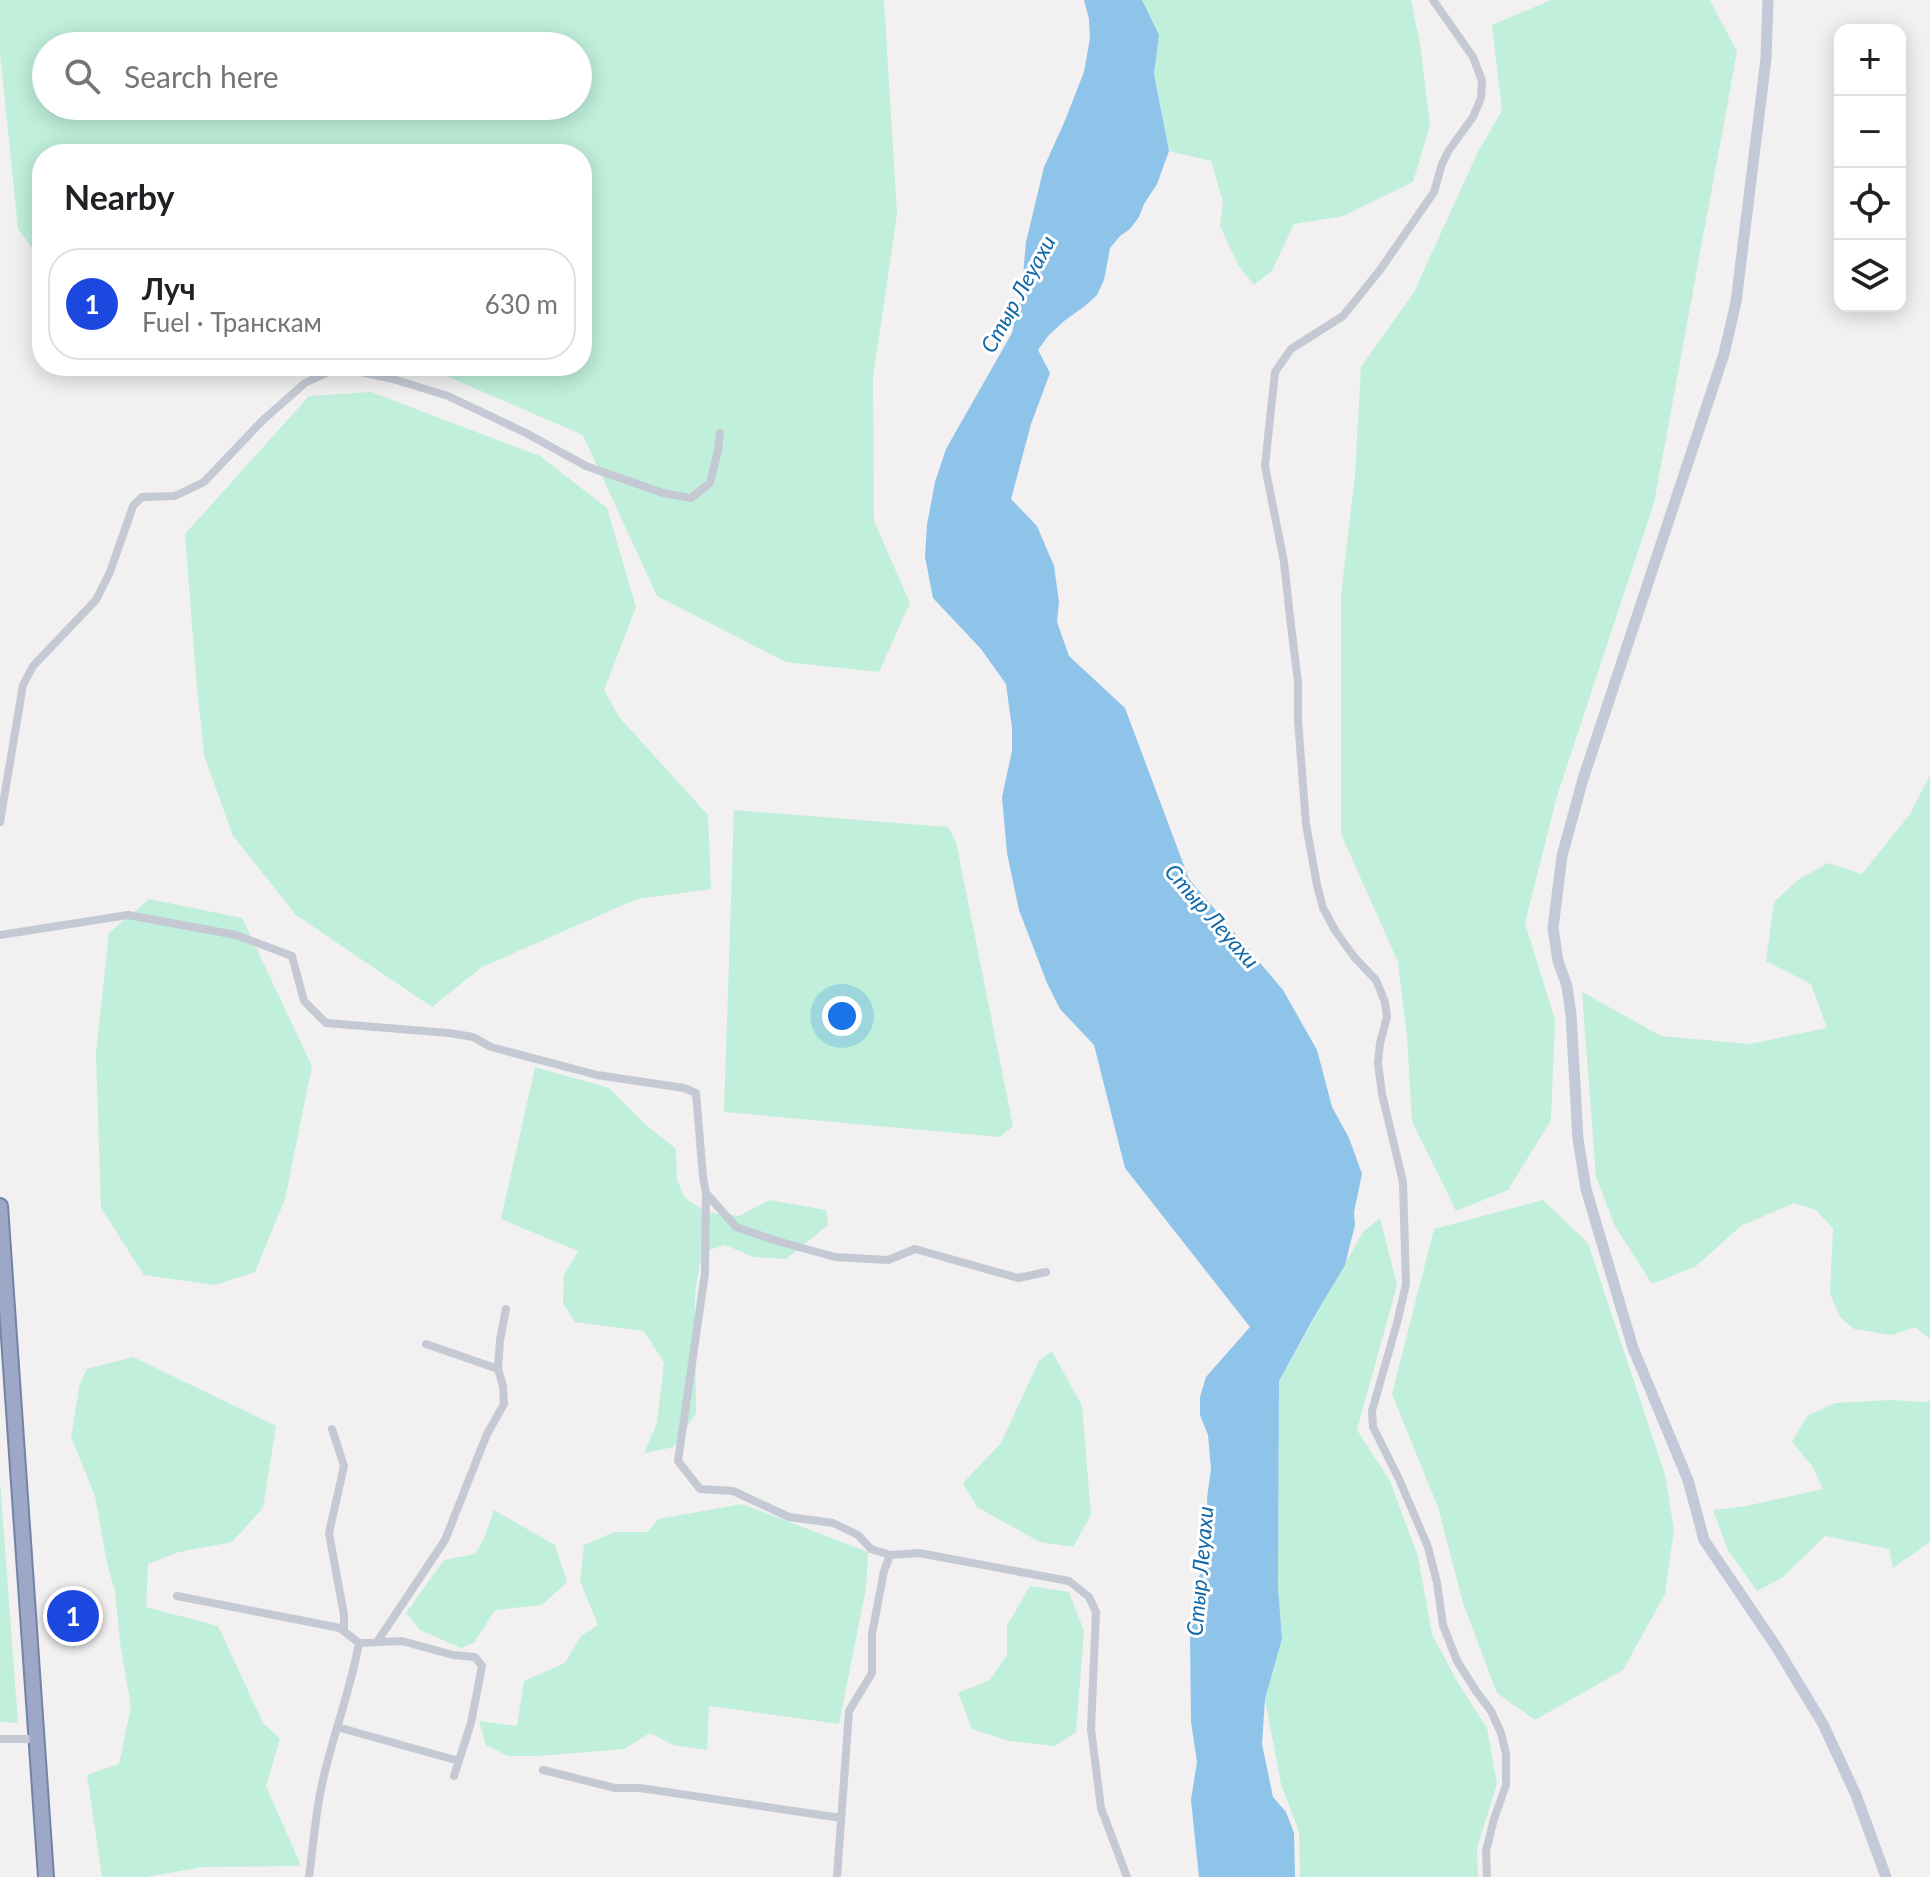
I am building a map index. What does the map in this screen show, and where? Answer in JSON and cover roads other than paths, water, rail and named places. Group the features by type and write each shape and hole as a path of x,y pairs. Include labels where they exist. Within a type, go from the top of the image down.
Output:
{"highway":[{"path":"0,1206 46,1877"}],"main road":[{"path":"1768,0 1766,59 1736,302 1724,354 1583,779 1562,856 1553,928 1569,1000 1578,1139 1586,1189 1633,1348 1688,1480 1704,1540 1777,1648 1823,1724 1856,1795 1886,1877"}],"street":[{"path":"1433,0 1473,57 1482,81 1481,98 1473,117 1442,164 1434,192 1380,270 1343,316 1291,349 1275,372 1265,466 1284,562 1298,682 1306,824 1317,885 1323,908 1336,932 1376,980 1387,1017 1378,1063 1382,1094 1403,1182 1406,1284 1372,1411 1373,1427 1428,1547 1443,1625 1457,1661 1491,1711 1501,1733 1506,1754 1506,1785 1486,1851 1487,1877"},
{"path":"0,822 23,685 33,666 96,600 110,572 133,506 142,497 175,496 204,482 263,420 305,383 320,376"},
{"path":"379,376 448,396 586,466 663,493 691,498 710,483 720,433"},
{"path":"0,935 128,915 236,935 292,956 304,1001 326,1023 473,1037 491,1047 597,1075 684,1088 696,1093 706,1193 705,1273 678,1461 700,1489 733,1491 789,1517 833,1523 858,1535 871,1549 890,1555 919,1553 1069,1581 1089,1597 1096,1612 1091,1729 1101,1808 1127,1877"},
{"path":"706,1193 736,1227 835,1257 888,1260 915,1249 1018,1278 1046,1272"},
{"path":"377,1642 445,1540 487,1434 504,1404 498,1369 506,1309"},
{"path":"426,1344 498,1369"},
{"path":"332,1429 344,1466 329,1533 344,1615 344,1631"},
{"path":"837,1877 849,1711 872,1673 872,1634 890,1555"},
{"path":"177,1596 340,1628 359,1643 402,1641 453,1655 475,1657 482,1666 471,1723 454,1776"},
{"path":"309,1877 321,1791 359,1643"},
{"path":"337,1727 459,1761"},
{"path":"0,1739 38,1739"},
{"path":"543,1770 615,1788 640,1788 841,1818"}],"water":[{"name":"Стыр Леуахи","path":"1084,0 1142,0 1159,35 1154,74 1169,151 1157,184 1139,217 1110,248 1104,280 1097,295 1064,321 1038,350 1050,373 1031,424 1011,499 1037,526 1054,566 1059,602 1057,622 1069,656 1125,708 1189,879 1283,990 1317,1050 1332,1107 1349,1138 1362,1174 1354,1212 1355,1225 1345,1265 1279,1381 1278,1587 1282,1639 1265,1699 1262,1744 1273,1797 1286,1812 1294,1833 1295,1877 1199,1877 1191,1800 1197,1762 1191,1722 1190,1631 1195,1587 1204,1564 1209,1536 1207,1498 1211,1469 1208,1435 1200,1415 1200,1397 1206,1377 1250,1327 1125,1168 1094,1045 1060,1009 1019,910 1007,853 1002,797 1012,751 1006,684 981,649 933,598 925,557 935,482 946,449 1012,333 1022,287 1026,242 1044,167 1084,72 1090,38"}],"place":[{"name":"Луч","path":"73,1616"}]}
